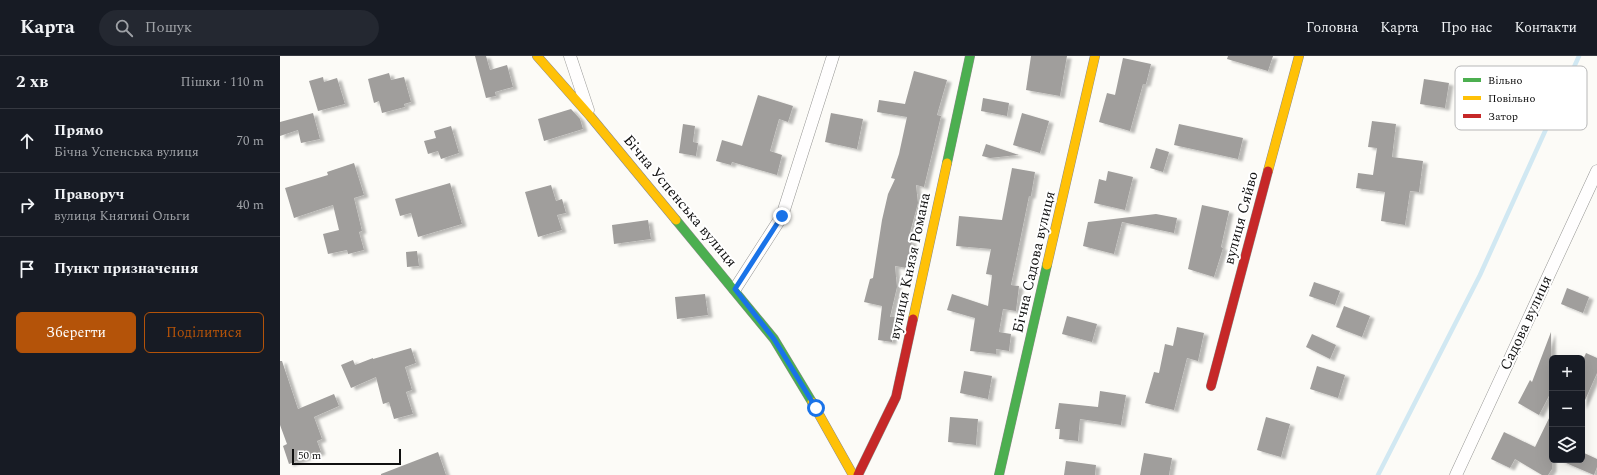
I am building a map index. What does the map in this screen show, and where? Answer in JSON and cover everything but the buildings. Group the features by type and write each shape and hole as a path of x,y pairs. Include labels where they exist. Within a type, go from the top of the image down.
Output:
{"street":[{"name":"Бічна Успенська вулиця","path":"537,56 590,116 735,289 774,339 816,408 853,475"},
{"path":"570,56 590,116"},
{"path":"735,289 782,216 833,56"},
{"name":"вулиця Князя Романа","path":"858,475 896,397 970,56"},
{"name":"Бічна Садова вулиця","path":"999,475 1095,56"},
{"name":"вулиця Сяйво","path":"1211,386 1299,56"},
{"name":"Садова вулиця","path":"1456,475 1597,171"}],"waterway":[{"path":"1574,66 1579,56"},
{"path":"1378,475 1480,275 1546,130"}],"traffic: fast":[{"path":"947,163 970,56"},
{"path":"676,220 774,339 812,402"},
{"path":"999,475 1047,265"}],"traffic: slow":[{"path":"537,56 590,116 676,220"},
{"path":"1047,265 1095,56"},
{"path":"1268,171 1299,56"},
{"path":"913,319 947,163"},
{"path":"812,402 853,475"}],"traffic: jam":[{"path":"1211,386 1268,171"},
{"path":"858,475 896,397 913,319"}],"route":[{"path":"782,216 735,289 774,339 816,408"}]}
